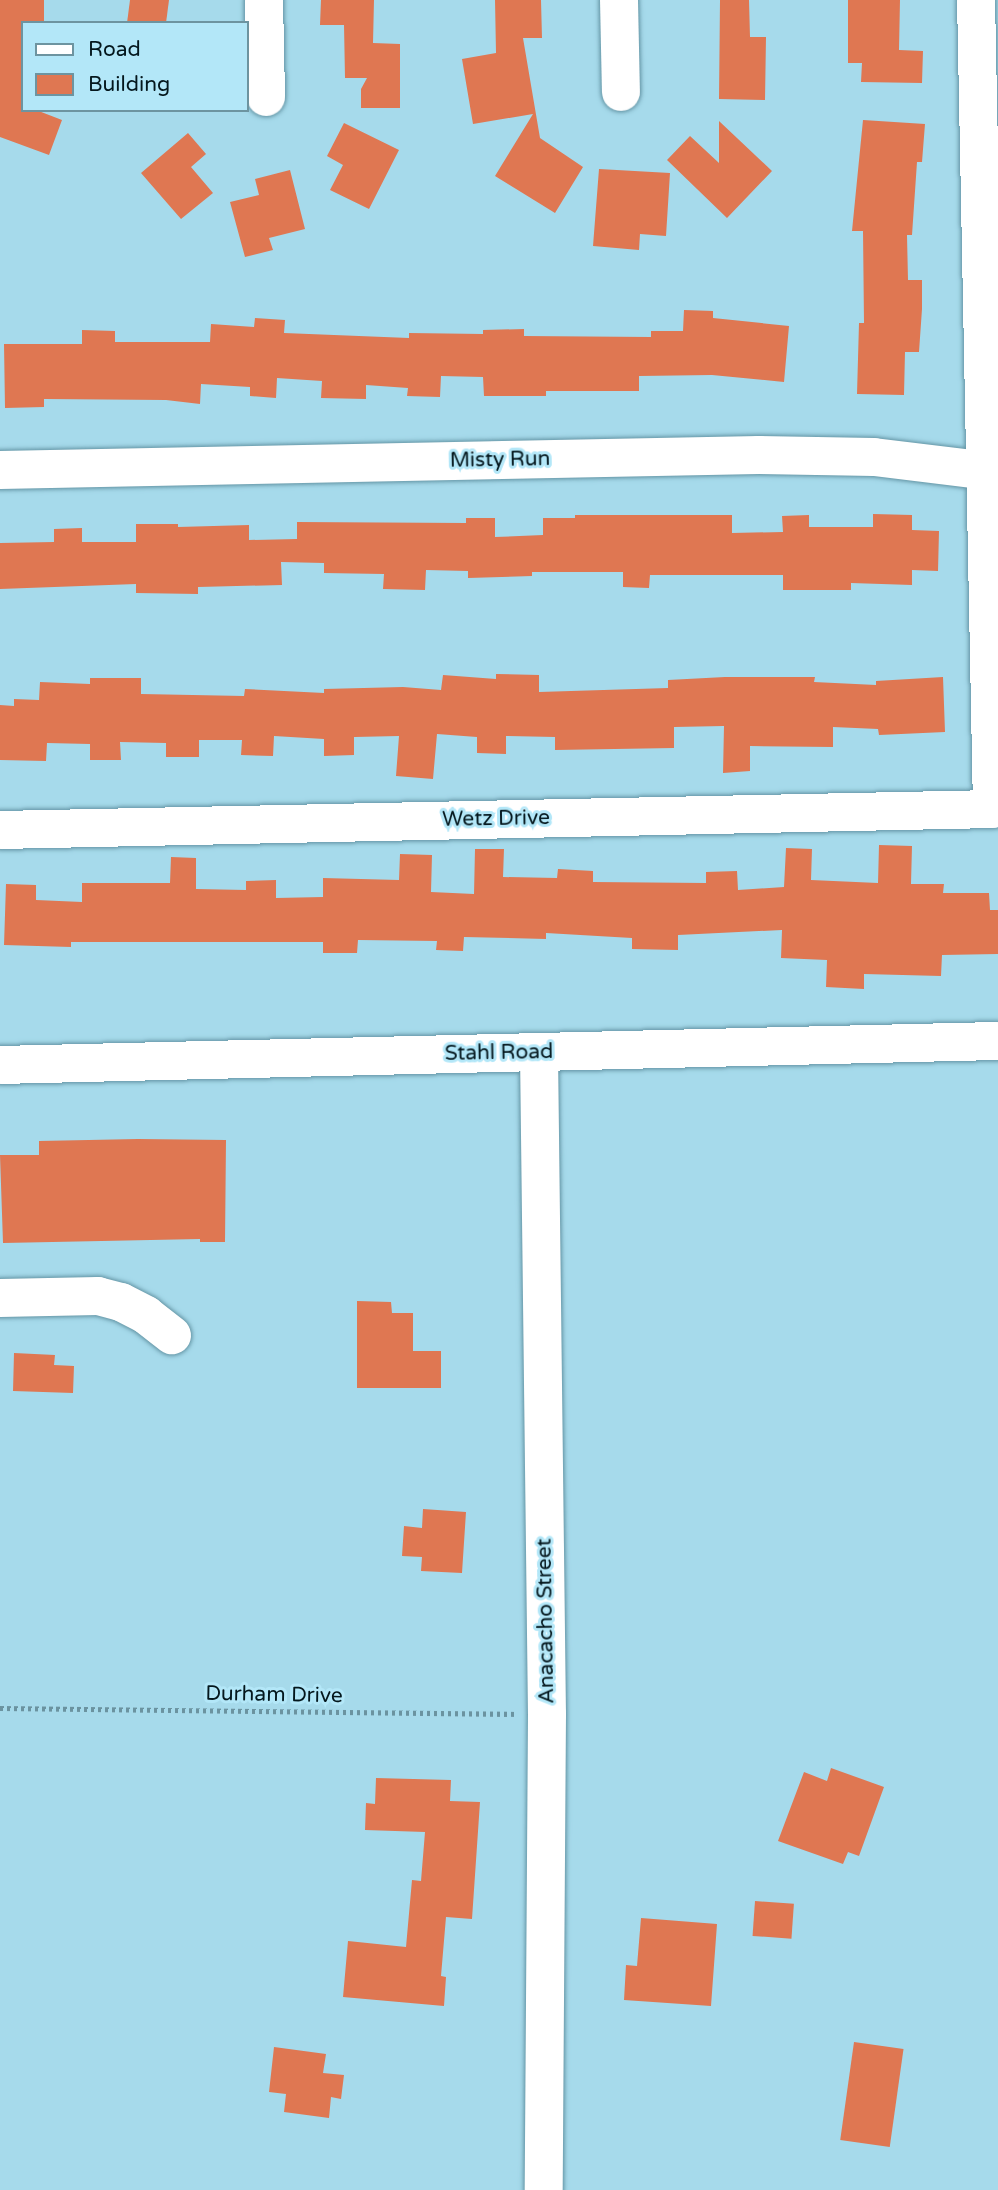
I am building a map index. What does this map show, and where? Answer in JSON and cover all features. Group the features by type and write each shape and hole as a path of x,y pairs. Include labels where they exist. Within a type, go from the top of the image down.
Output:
{"street":[{"path":"264,0 266,97"},
{"path":"619,0 621,92"},
{"path":"976,0 992,471"},
{"name":"Misty Run","path":"0,470 759,454 874,457 992,471"},
{"name":"Wetz Drive","path":"0,830 992,809 992,471"},
{"name":"Stahl Road","path":"0,1065 998,1041"},
{"name":"Anacacho Street","path":"539,1052 547,1714 544,2190"},
{"path":"0,1298 98,1296 121,1302 146,1315 172,1335"}],"path":[{"name":"Durham Drive","path":"0,1708 547,1714"}],"building":[{"path":"0,0 44,0 44,21 21,21 21,112 41,112 62,120 49,155 0,137"},
{"path":"130,0 169,0 166,21 127,21"},
{"path":"321,0 374,0 373,43 400,44 400,108 361,108 361,89 367,78 345,78 344,25 320,25"},
{"path":"495,0 541,0 542,38 523,38 540,138 583,167 555,213 495,176 533,114 473,124 462,59 496,53"},
{"path":"720,0 749,0 750,37 766,37 765,100 719,99"},
{"path":"848,0 900,0 899,50 923,51 922,83 861,82 862,63 848,63"},
{"path":"863,120 925,124 922,162 917,162 912,235 907,235 908,280 922,280 919,352 905,352 904,395 857,394 859,323 864,323 863,231 852,231"},
{"path":"719,121 772,171 727,218 667,160 690,136 719,163"},
{"path":"344,123 399,150 369,209 330,190 343,165 327,156"},
{"path":"188,133 206,154 191,167 213,193 181,219 141,173"},
{"path":"599,169 670,173 666,236 640,234 639,250 593,246"},
{"path":"290,170 305,229 269,238 273,250 245,257 230,202 259,195 255,179"},
{"path":"684,310 713,311 713,318 789,326 784,382 712,375 639,376 639,391 546,391 546,396 484,396 483,377 441,376 440,397 407,396 408,388 366,385 366,399 321,398 322,381 277,378 276,398 250,396 250,387 201,384 200,404 166,400 44,399 44,407 5,408 4,344 82,344 82,330 115,331 115,342 210,342 211,324 254,327 255,318 285,320 284,333 409,338 409,333 483,334 483,330 524,329 524,336 651,337 651,331 683,331"},
{"path":"873,514 912,515 912,530 939,531 938,571 912,570 912,585 851,583 851,590 783,590 783,575 650,575 649,588 623,587 623,572 532,572 532,576 468,578 468,571 426,570 425,590 383,589 384,574 324,573 324,563 281,562 282,585 198,587 198,594 136,593 136,584 0,589 0,543 54,542 54,529 82,528 82,542 136,542 136,524 178,524 178,527 249,525 249,540 297,539 297,522 466,523 466,518 495,518 495,537 543,535 543,518 575,518 575,515 732,515 732,533 783,532 782,516 809,515 809,527 873,527"},
{"path":"496,674 539,675 539,692 668,688 668,680 725,677 815,677 814,682 876,685 876,681 943,677 945,732 879,735 878,729 833,727 833,747 750,746 750,771 723,773 724,726 674,727 674,748 555,750 555,737 506,736 506,754 477,753 477,737 437,734 433,779 396,776 399,736 354,737 354,755 324,756 324,739 274,736 273,756 241,755 242,740 199,740 199,757 166,757 166,743 120,742 121,760 90,760 90,744 47,743 46,761 0,760 0,705 14,706 14,699 39,700 40,682 90,684 90,678 141,678 141,694 244,696 245,689 324,693 324,689 403,687 441,690 443,675 496,679"},
{"path":"879,845 912,846 911,884 944,884 943,893 989,893 990,910 998,910 998,954 942,955 941,976 864,974 864,989 826,987 827,960 781,958 782,930 678,935 678,950 632,949 632,938 546,933 546,939 464,937 463,951 436,950 437,941 358,940 357,953 323,953 323,942 71,942 71,947 4,945 6,884 36,885 36,900 82,902 82,883 170,883 171,857 196,858 196,889 246,890 246,881 276,880 276,898 323,897 323,878 399,880 400,854 432,855 431,892 474,894 475,849 504,849 503,877 557,878 558,869 593,871 593,882 706,883 706,872 737,871 738,890 784,887 786,848 812,849 811,880 878,883"},
{"path":"226,1140 225,1242 200,1242 200,1239 3,1243 0,1155 39,1155 39,1141"},
{"path":"357,1301 391,1302 392,1313 413,1313 413,1351 441,1351 441,1388 357,1388"},
{"path":"14,1353 55,1355 54,1365 74,1366 73,1393 13,1391"},
{"path":"423,1509 466,1512 462,1573 421,1571 422,1557 402,1556 404,1526 422,1528"},
{"path":"831,1768 884,1787 859,1856 848,1852 843,1864 778,1841 804,1772 827,1781"},
{"path":"376,1778 451,1780 450,1801 480,1802 472,1919 446,1917 441,1976 446,1977 444,2006 343,1997 348,1941 406,1947 412,1880 421,1881 425,1832 365,1830 366,1803 375,1804"},
{"path":"755,1901 794,1904 791,1939 753,1936"},
{"path":"641,1918 717,1924 711,2006 624,2000 626,1965 637,1966"},
{"path":"854,2042 904,2049 890,2147 840,2140"},
{"path":"274,2047 326,2054 323,2073 344,2075 341,2099 331,2097 329,2118 284,2112 286,2094 269,2092"}]}
